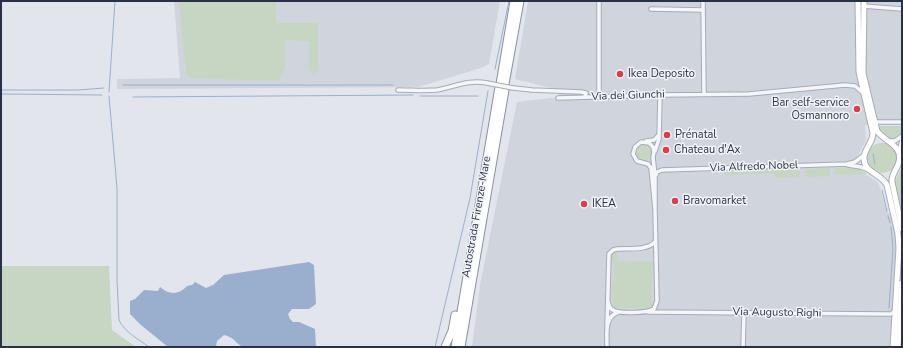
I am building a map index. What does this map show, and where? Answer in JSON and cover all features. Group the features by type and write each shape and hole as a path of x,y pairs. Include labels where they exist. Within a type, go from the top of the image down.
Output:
{"highway":[{"name":"Autostrada Firenze-Mare","path":"462,347 464,324 514,1"},
{"name":"Autostrada Firenze-Mare","path":"455,347 476,223 520,1"},
{"path":"446,347 454,324 476,223"}],"main road":[{"path":"861,3 863,69 862,92 873,133 872,141 865,153 865,163 870,171 884,180 888,188 898,234 899,253 893,347"},
{"path":"863,83 878,132 895,146 899,153 899,162 892,176 892,182 902,229"},
{"path":"869,146 877,141 888,141"},
{"path":"879,176 886,175 895,170"},
{"path":"898,347 902,283"}],"street":[{"path":"599,1 599,97"},
{"path":"703,1 704,94"},
{"path":"861,3 902,9"},
{"path":"651,9 703,10"},
{"name":"Via dei Giunchi","path":"398,90 438,90 479,81 513,88 581,92 586,93 585,97 749,94 844,85 855,86 862,92"},
{"path":"645,163 650,161 654,155 658,143 660,95"},
{"path":"558,98 585,97"},
{"path":"875,122 902,122"},
{"path":"655,209 652,169 649,164 637,161 633,154 634,146 642,142 652,140 659,135"},
{"path":"888,141 895,141 902,136"},
{"path":"899,153 902,140"},
{"path":"642,142 651,144 654,155 657,301 659,309 667,312"},
{"name":"Via Alfredo Nobel","path":"847,164 861,158 865,153"},
{"path":"654,162 662,170 657,172 655,176"},
{"name":"Via Alfredo Nobel","path":"662,170 847,164 861,167 870,171"},
{"path":"607,347 608,258 610,253 617,249 645,247 656,241"},
{"path":"645,247 652,249 656,256"},
{"path":"607,327 610,316 622,312 646,312 654,309 657,301"},
{"path":"608,302 612,310 622,312"},
{"name":"Via Augusto Righi","path":"646,312 888,314 896,310"},
{"path":"743,347 744,313"},
{"path":"888,314 895,320"}],"shaded area":[{"path":"174,1 500,1 489,64 481,68 418,87 117,89 117,79 180,78"},
{"path":"528,1 902,1 902,125 865,125 866,140 856,160 863,173 878,182 888,213 902,212 902,347 472,347 480,285 517,102 559,97 559,90 515,79"}],"green space":[{"path":"179,1 276,1 276,23 318,23 318,69 313,76 309,68 309,41 285,40 285,68 279,80 190,78 186,73"},
{"path":"878,126 902,126 902,133 897,138 890,140 879,132"},
{"path":"643,143 649,146 652,152 649,158 643,161 637,158 634,152 637,146"},
{"path":"882,143 893,147 897,158 893,169 882,173 871,169 867,158 871,147"},
{"path":"902,167 902,208 901,208 895,181"},
{"path":"830,168 831,176 806,177 805,169"},
{"path":"835,168 856,169 868,174 835,175"},
{"path":"799,169 800,177 775,178 775,173 725,175 725,172"},
{"path":"615,252 617,252 618,262 653,261 652,301 654,301 653,306 650,308 616,308 613,306 612,282 614,281 614,262 611,262 611,257"},
{"path":"1,266 109,266 112,330 136,347 1,347"}],"water":[{"path":"309,262 314,265 316,304 309,309 292,309 288,314 293,322 299,322 315,329 316,347 243,347 230,337 224,335 217,341 216,347 168,347 130,314 130,301 135,299 144,290 158,291 160,287 170,293 174,293 181,291 195,282 206,288 213,285 224,275"}],"waterway":[{"path":"109,92 115,1"},
{"path":"495,69 509,1"},
{"path":"123,85 328,85"},
{"path":"329,85 393,85"},
{"path":"1,90 78,90 104,88"},
{"path":"435,347 470,198 488,91"},
{"path":"1,94 102,95"},
{"path":"133,97 413,95"},
{"path":"109,96 117,188 117,281 119,320 128,332 149,347"},
{"path":"420,96 478,96"},
{"path":"873,154 875,164"},
{"path":"882,190 887,211"},
{"path":"888,216 890,223"},
{"path":"889,308 893,248 891,227"}],"place":[{"name":"Ikea Deposito","path":"620,74"},
{"name":"Bar self-service Osmannoro","path":"857,109"},
{"name":"Prénatal","path":"667,135"},
{"name":"Chateau d'Ax","path":"666,150"},
{"name":"Bravomarket","path":"675,201"},
{"name":"IKEA","path":"584,204"}]}
